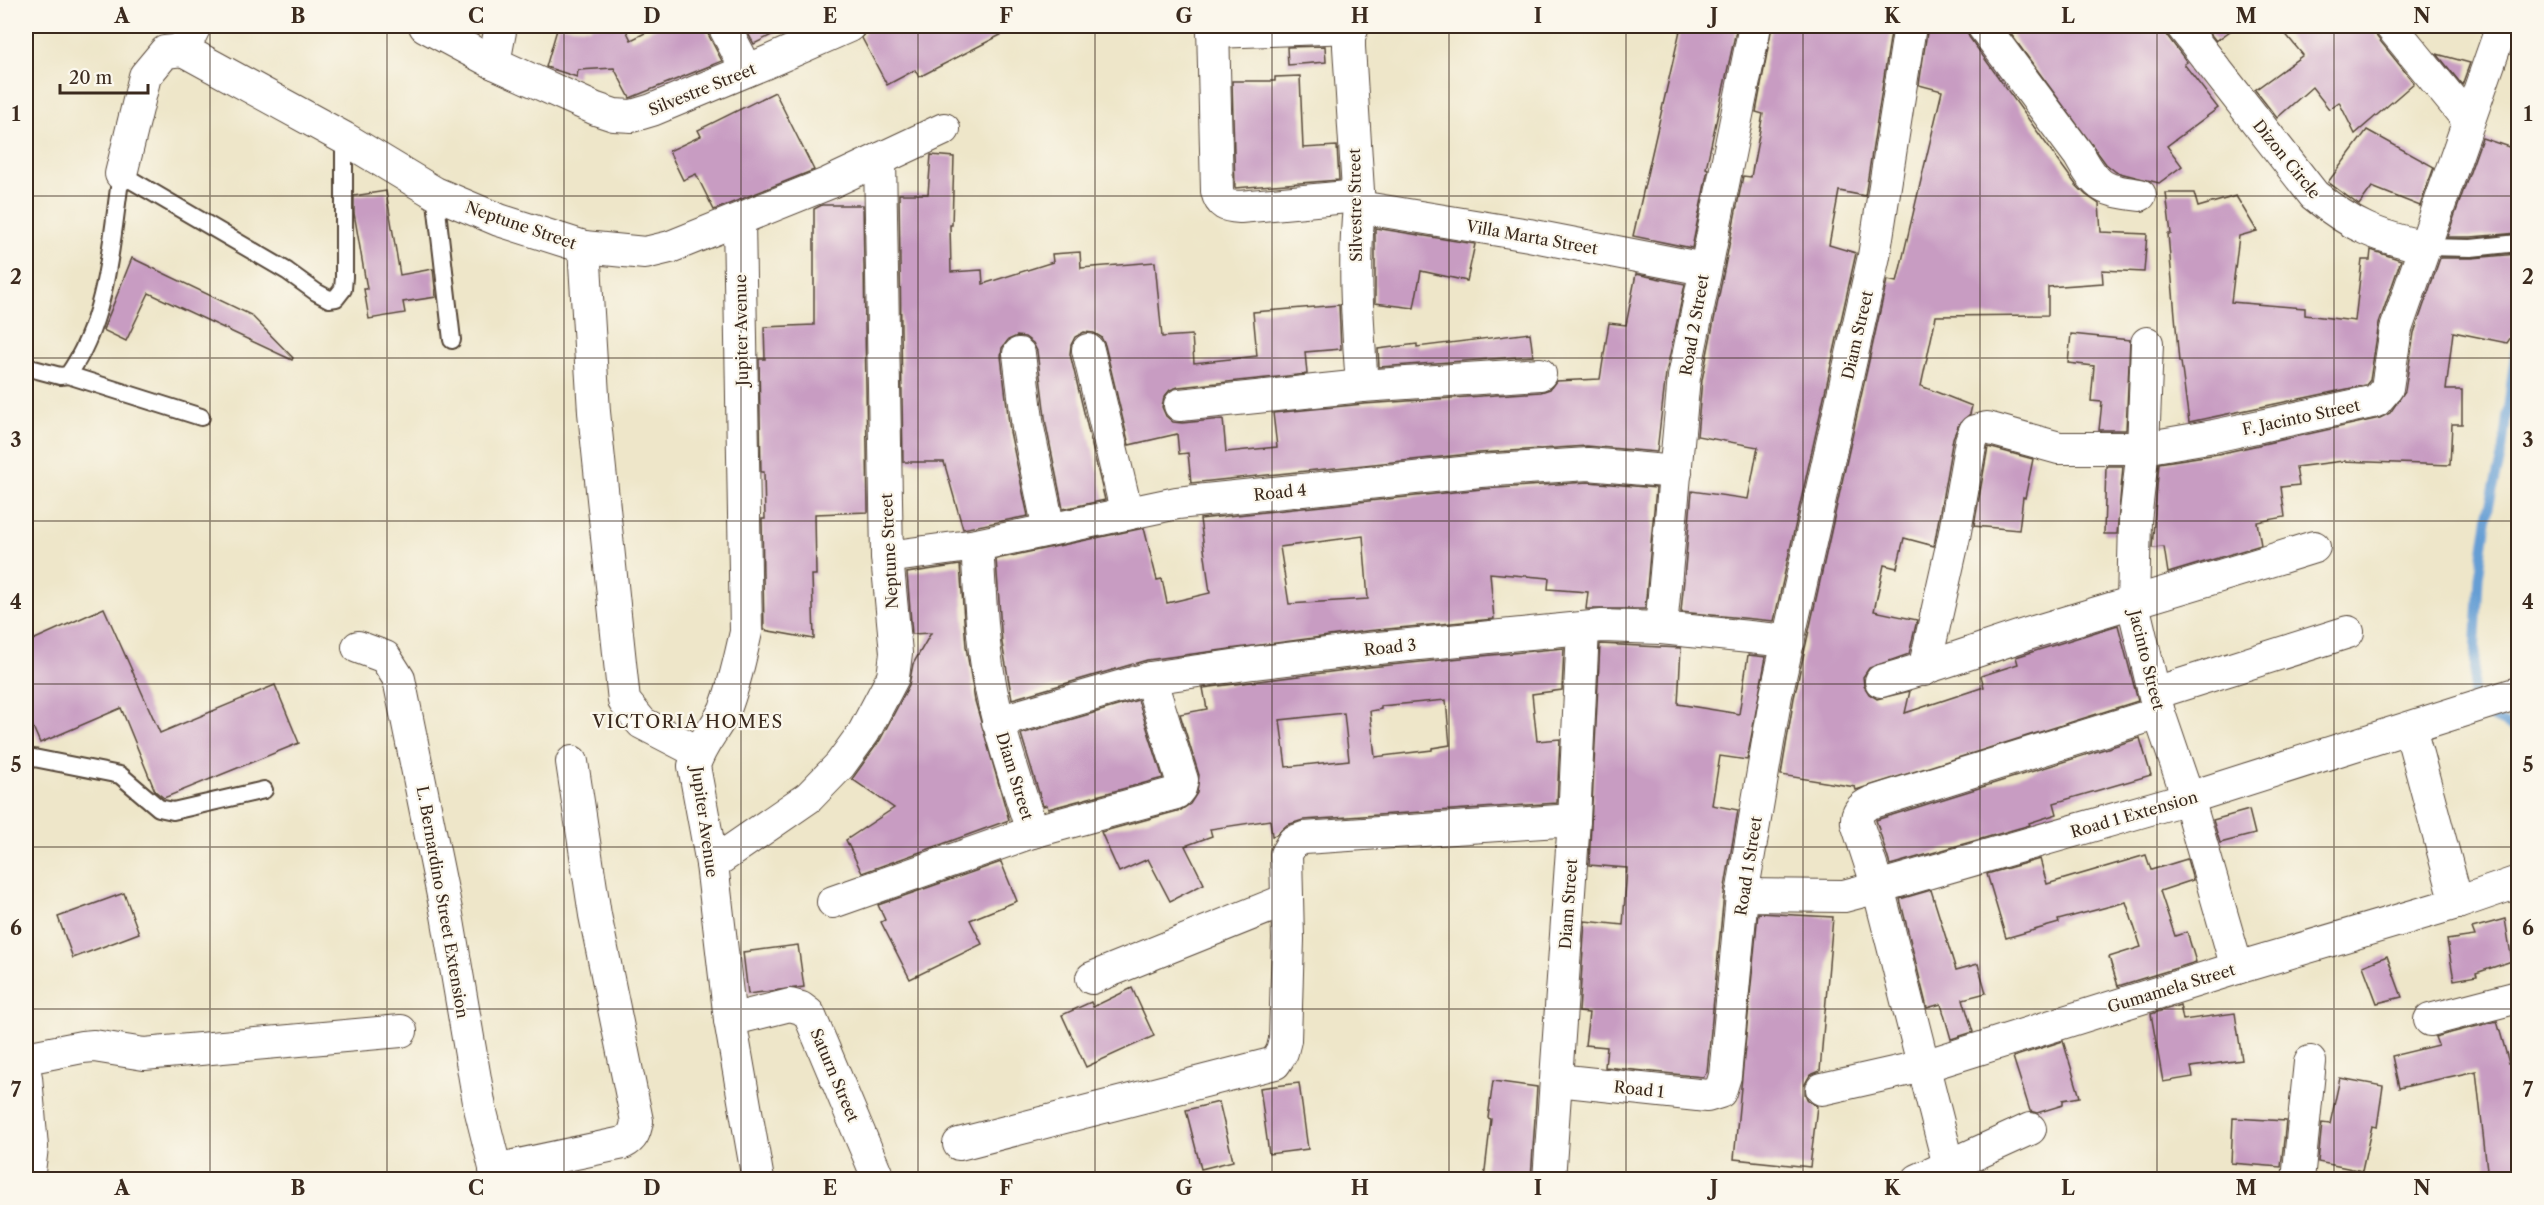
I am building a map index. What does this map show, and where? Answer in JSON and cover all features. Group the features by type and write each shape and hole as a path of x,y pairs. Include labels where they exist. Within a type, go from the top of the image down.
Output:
{"street":[{"name":"Silvestre Street","path":"425,26 494,63 596,110 614,115 632,116 849,26"},
{"path":"494,63 501,26"},
{"path":"724,26 747,70"},
{"name":"Silvestre Street","path":"1353,26 1349,37 1349,47 1358,202 1356,305 1362,386"},
{"path":"1213,29 1353,26"},
{"name":"Road 2 Street","path":"1661,628 1684,377 1755,26"},
{"name":"Diam Street","path":"1789,641 1874,256 1910,26"},
{"path":"1983,26 2079,155 2091,176 2102,187 2140,195"},
{"name":"Dizon Circle","path":"2182,26 2314,195 2334,212 2364,230 2426,247"},
{"path":"2391,26 2468,120"},
{"name":"F. Jacinto Street","path":"1924,670 1975,430 1987,428 2059,448 2143,448 2214,436 2376,401 2388,388 2396,329 2502,26"},
{"name":"Villa Marta Street","path":"1213,29 1217,191 1219,201 1226,206 1358,202 1704,270"},
{"path":"122,174 145,76 165,52 189,38"},
{"name":"Neptune Street","path":"189,38 344,138 435,193 499,220 584,247 645,253 670,248 829,183 944,129"},
{"name":"Neptune Street","path":"712,864 808,797 840,765 864,732 893,677 896,653 887,557 880,159"},
{"name":"Jupiter Avenue","path":"739,220 746,632 735,679 724,711 698,752 694,766 712,864 730,1020 758,1179"},
{"path":"584,247 594,412 624,701 642,723 698,752"},
{"name":"Jacinto Street","path":"2147,343 2143,448 2135,520 2133,604 2157,703 2188,798 2237,968"},
{"path":"1089,350 1127,514"},
{"path":"1019,354 1028,428 1048,530"},
{"path":"1180,405 1362,386 1540,374"},
{"name":"Road 4","path":"887,557 977,545 1177,503 1480,471 1588,464 1676,472"},
{"name":"Diam Street","path":"833,902 1032,832 998,722 983,638 977,545"},
{"path":"1881,681 1924,670 2046,628 2133,604 2314,547"},
{"name":"Road 3","path":"998,722 1150,678 1265,661 1613,626 1661,628 1789,641"},
{"name":"Diam Street","path":"1549,1179 1574,820 1583,629"},
{"path":"1949,1166 1878,887 1857,823 1858,814 1864,806 2157,703 2348,632"},
{"name":"Road 1 Street","path":"1720,1092 1725,1076 1742,895 1776,695 1789,641"},
{"name":"L. Bernardino Street Extension","path":"358,647 385,657 399,679 447,915 480,1108 497,1175"},
{"path":"1032,832 1176,793 1180,788 1182,780 1150,678"},
{"name":"Road 1 Extension","path":"1742,895 1844,896 2188,798 2518,693"},
{"path":"2410,728 2457,903"},
{"path":"497,1175 623,1143 632,1138 636,1130 637,1121 595,915 572,762"},
{"path":"959,1144 1275,1063 1282,1052 1285,1040 1288,939 1286,855 1293,842 1304,838 1574,820"},
{"name":"Gumamela Street","path":"1822,1089 1924,1066 2237,968 2457,903 2518,882"},
{"path":"1092,978 1286,900"},
{"path":"2430,1020 2518,997"},
{"name":"Saturn Street","path":"730,1020 790,1005 801,1008 809,1014 879,1179"},
{"path":"26,1058 94,1046 144,1054 401,1031"},
{"path":"2298,1179 2310,1062"},
{"path":"26,1077 32,1147 28,1179"},
{"name":"Road 1","path":"1557,1080 1707,1096 1720,1092"},
{"path":"1918,1179 2030,1129"}],"lane":[{"path":"68,375 82,356 101,301 122,174 287,271 316,292 329,299 336,298 343,289 344,277 344,138"},
{"path":"435,193 452,340"},
{"path":"2426,247 2471,248 2518,243"},
{"path":"26,367 60,376 68,375 201,417"},
{"path":"26,759 34,758 120,775 159,808 173,811 264,790"}],"building":[{"path":"558,26 591,28 591,26 624,26 631,40 659,26 706,26 722,61 630,98 614,68 578,70 577,77 546,67"},
{"path":"744,26 789,26 754,44"},
{"path":"867,26 1018,26 919,77 915,70 887,85 862,38"},
{"path":"1681,26 1737,26 1706,168 1708,169 1692,248 1633,236"},
{"path":"1772,26 1892,26 1865,196 1839,191 1829,245 1856,253 1774,621 1681,612 1692,491 1748,499 1758,447 1697,436 1702,380 1743,176 1751,177 1763,114 1756,112"},
{"path":"1928,26 1965,26 1969,37 2076,185 2099,204 2101,232 2147,234 2144,272 2102,270 2103,283 2048,287 2048,315 1936,316 1921,386 1972,406 1970,414 1959,424 1953,438 1934,546 1904,538 1897,568 1884,565 1874,611 1917,620 1909,654 1869,668 1863,677 1864,686 1869,694 1877,699 1910,691 1905,713 1984,687 1981,676 2018,664 2016,657 2118,625 2138,701 1856,790 1855,787 1781,775 1794,698 1887,280 1897,282 1942,91 1919,85"},
{"path":"2005,26 2164,26 2168,37 2187,62 2184,64 2218,108 2167,146 2182,166 2159,183 2116,172 2106,164"},
{"path":"2204,26 2237,26 2216,41"},
{"path":"2279,26 2373,26 2377,37 2414,83 2355,134 2339,102 2329,109 2312,87 2277,118 2255,90 2303,55"},
{"path":"1325,46 1326,62 1288,65 1287,47"},
{"path":"2437,54 2470,63 2462,85"},
{"path":"1300,76 1303,148 1337,146 1339,180 1235,188 1232,81 1275,81 1275,77"},
{"path":"775,92 814,170 714,210 696,174 683,180 669,151 701,136 698,130"},
{"path":"2367,130 2434,167 2420,206 2372,187 2359,205 2328,182"},
{"path":"2482,138 2518,150 2518,233 2447,237"},
{"path":"931,155 954,157 952,225 950,225 951,272 982,270 983,284 1053,262 1052,254 1080,252 1081,268 1155,262 1162,337 1192,335 1194,363 1257,356 1253,312 1339,305 1341,349 1305,352 1307,374 1178,387 1170,390 1164,397 1162,407 1166,416 1173,422 1223,419 1226,452 1277,447 1273,413 1364,404 1541,392 1550,389 1556,381 1600,379 1609,323 1626,325 1636,274 1685,284 1666,373 1657,452 1587,446 1479,453 1191,483 1188,453 1179,454 1177,434 1129,445 1105,345 1101,337 1094,333 1084,332 1075,337 1070,354 1105,500 1063,509 1046,425 1037,351 1033,343 1025,337 1017,336 1008,340 1002,348 1001,356 1010,432 1028,516 963,529 944,462 903,462 899,194 928,194"},
{"path":"386,191 400,275 433,269 436,297 403,302 405,313 369,319 364,289 367,289 354,213 354,196"},
{"path":"2166,193 2194,193 2198,207 2236,196 2257,231 2239,236 2231,302 2305,308 2305,315 2355,321 2362,260 2370,260 2371,250 2401,260 2379,323 2370,380 2366,385 2189,422 2181,362 2179,362 2168,234 2171,234"},
{"path":"822,205 863,205 868,512 815,514 816,575 812,575 814,639 764,630 762,519 765,519 764,472 761,472 759,359 765,359 764,327 814,325 814,209"},
{"path":"1375,228 1475,244 1467,281 1421,271 1414,308 1375,303"},
{"path":"2518,254 2518,327 2507,343 2453,332 2446,390 2462,390 2462,424 2452,424 2450,465 2343,461 2296,467 2299,485 2281,487 2285,517 2257,522 2261,545 2168,573 2164,547 2152,548 2159,463 2218,454 2380,418 2390,413 2405,391 2414,333 2440,258"},
{"path":"132,258 251,315 293,358 292,360 149,293 126,341 103,330"},
{"path":"1530,333 1533,356 1379,367 1378,349 1417,344 1417,347"},
{"path":"2071,334 2130,340 2126,430 2099,430 2102,402 2091,401 2094,366 2068,363"},
{"path":"1988,447 2033,459 2025,498 2023,497 2019,530 1974,526"},
{"path":"2106,466 2123,466 2117,534 2104,534"},
{"path":"1588,482 1656,488 1645,609 1586,609 1588,592 1548,589 1549,578 1490,573 1494,619 1366,631 1147,660 1012,699 1002,643 996,559 1144,528 1157,580 1162,579 1167,603 1210,593 1200,519 1482,489","holes":["1363,536 1368,599 1289,604 1280,547"]},
{"path":"960,565 966,647 975,701 1009,820 862,873 846,840 894,808 852,779 880,740 909,685 913,664 931,633 912,634 907,573"},
{"path":"104,608 160,733 275,685 299,743 164,798 155,791 121,708 40,743 26,711 26,643"},
{"path":"1600,644 1681,648 1678,704 1739,714 1748,655 1766,657 1747,760 1720,756 1712,805 1738,810 1724,893 1707,1072 1703,1077 1605,1067 1607,1047 1585,1045 1589,1013 1579,1012 1585,921 1623,925 1627,868 1589,865"},
{"path":"1564,648 1562,690 1532,694 1537,741 1560,739 1557,803 1303,820 1287,825 1272,836 1270,820 1210,829 1212,836 1185,846 1204,884 1170,901 1148,859 1119,872 1101,832 1181,810 1190,804 1197,793 1199,775 1180,714 1207,709 1203,688 1370,667","holes":["1446,700 1450,745 1432,748 1432,750 1375,757 1370,711 1381,709 1381,706","1344,713 1349,760 1286,767 1280,720"]},
{"path":"1138,700 1163,778 1048,809 1047,805 1043,806 1021,734"},
{"path":"2140,738 2151,775 2054,803 2057,814 2029,823 2030,825 1890,865 1876,820"},
{"path":"2249,810 2255,834 2220,843 2213,820"},
{"path":"2146,855 2151,870 2187,859 2193,880 2160,891 2175,936 2187,932 2196,962 2118,986 2109,957 2141,947 2126,902 2058,920 2059,923 2006,938 1987,874 2040,859 2047,884"},
{"path":"1001,862 1017,901 970,920 982,944 910,979 881,922 885,920 878,905"},
{"path":"1931,890 1956,970 1978,964 1986,993 1963,999 1973,1032 1951,1039 1941,1004 1927,1008 1900,899"},
{"path":"124,893 139,933 73,958 58,917"},
{"path":"1758,913 1833,917 1820,1071 1810,1075 1805,1084 1808,1101 1817,1106 1810,1167 1734,1159"},
{"path":"2505,919 2512,961 2476,973 2477,976 2454,980 2447,940 2475,936 2472,928"},
{"path":"798,945 804,987 748,994 743,952"},
{"path":"2387,956 2402,997 2377,1003 2363,966"},
{"path":"1132,988 1154,1036 1086,1067 1062,1015 1091,1002 1093,1007"},
{"path":"2180,1005 2183,1020 2235,1013 2242,1060 2191,1067 2193,1077 2163,1082 2151,1014"},
{"path":"2497,1021 2509,1063 2518,1061 2518,1179 2488,1179 2476,1071 2399,1088 2392,1056 2438,1045 2435,1037"},
{"path":"2063,1041 2080,1097 2063,1100 2063,1105 2037,1113 2030,1111 2013,1057"},
{"path":"2340,1078 2383,1086 2377,1127 2372,1126 2362,1171 2318,1162 2322,1123 2330,1124"},
{"path":"1493,1081 1537,1087 1531,1179 1484,1179"},
{"path":"1299,1083 1308,1149 1269,1154 1260,1088"},
{"path":"1219,1102 1233,1161 1201,1169 1186,1110"},
{"path":"2233,1118 2286,1121 2281,1167 2231,1163"}],"waterway":[{"path":"2473,697 2479,577 2489,507 2502,453 2518,342"},
{"path":"2488,716 2518,730"}],"district":[{"name":"VICTORIA HOMES","path":"688,722"}]}
